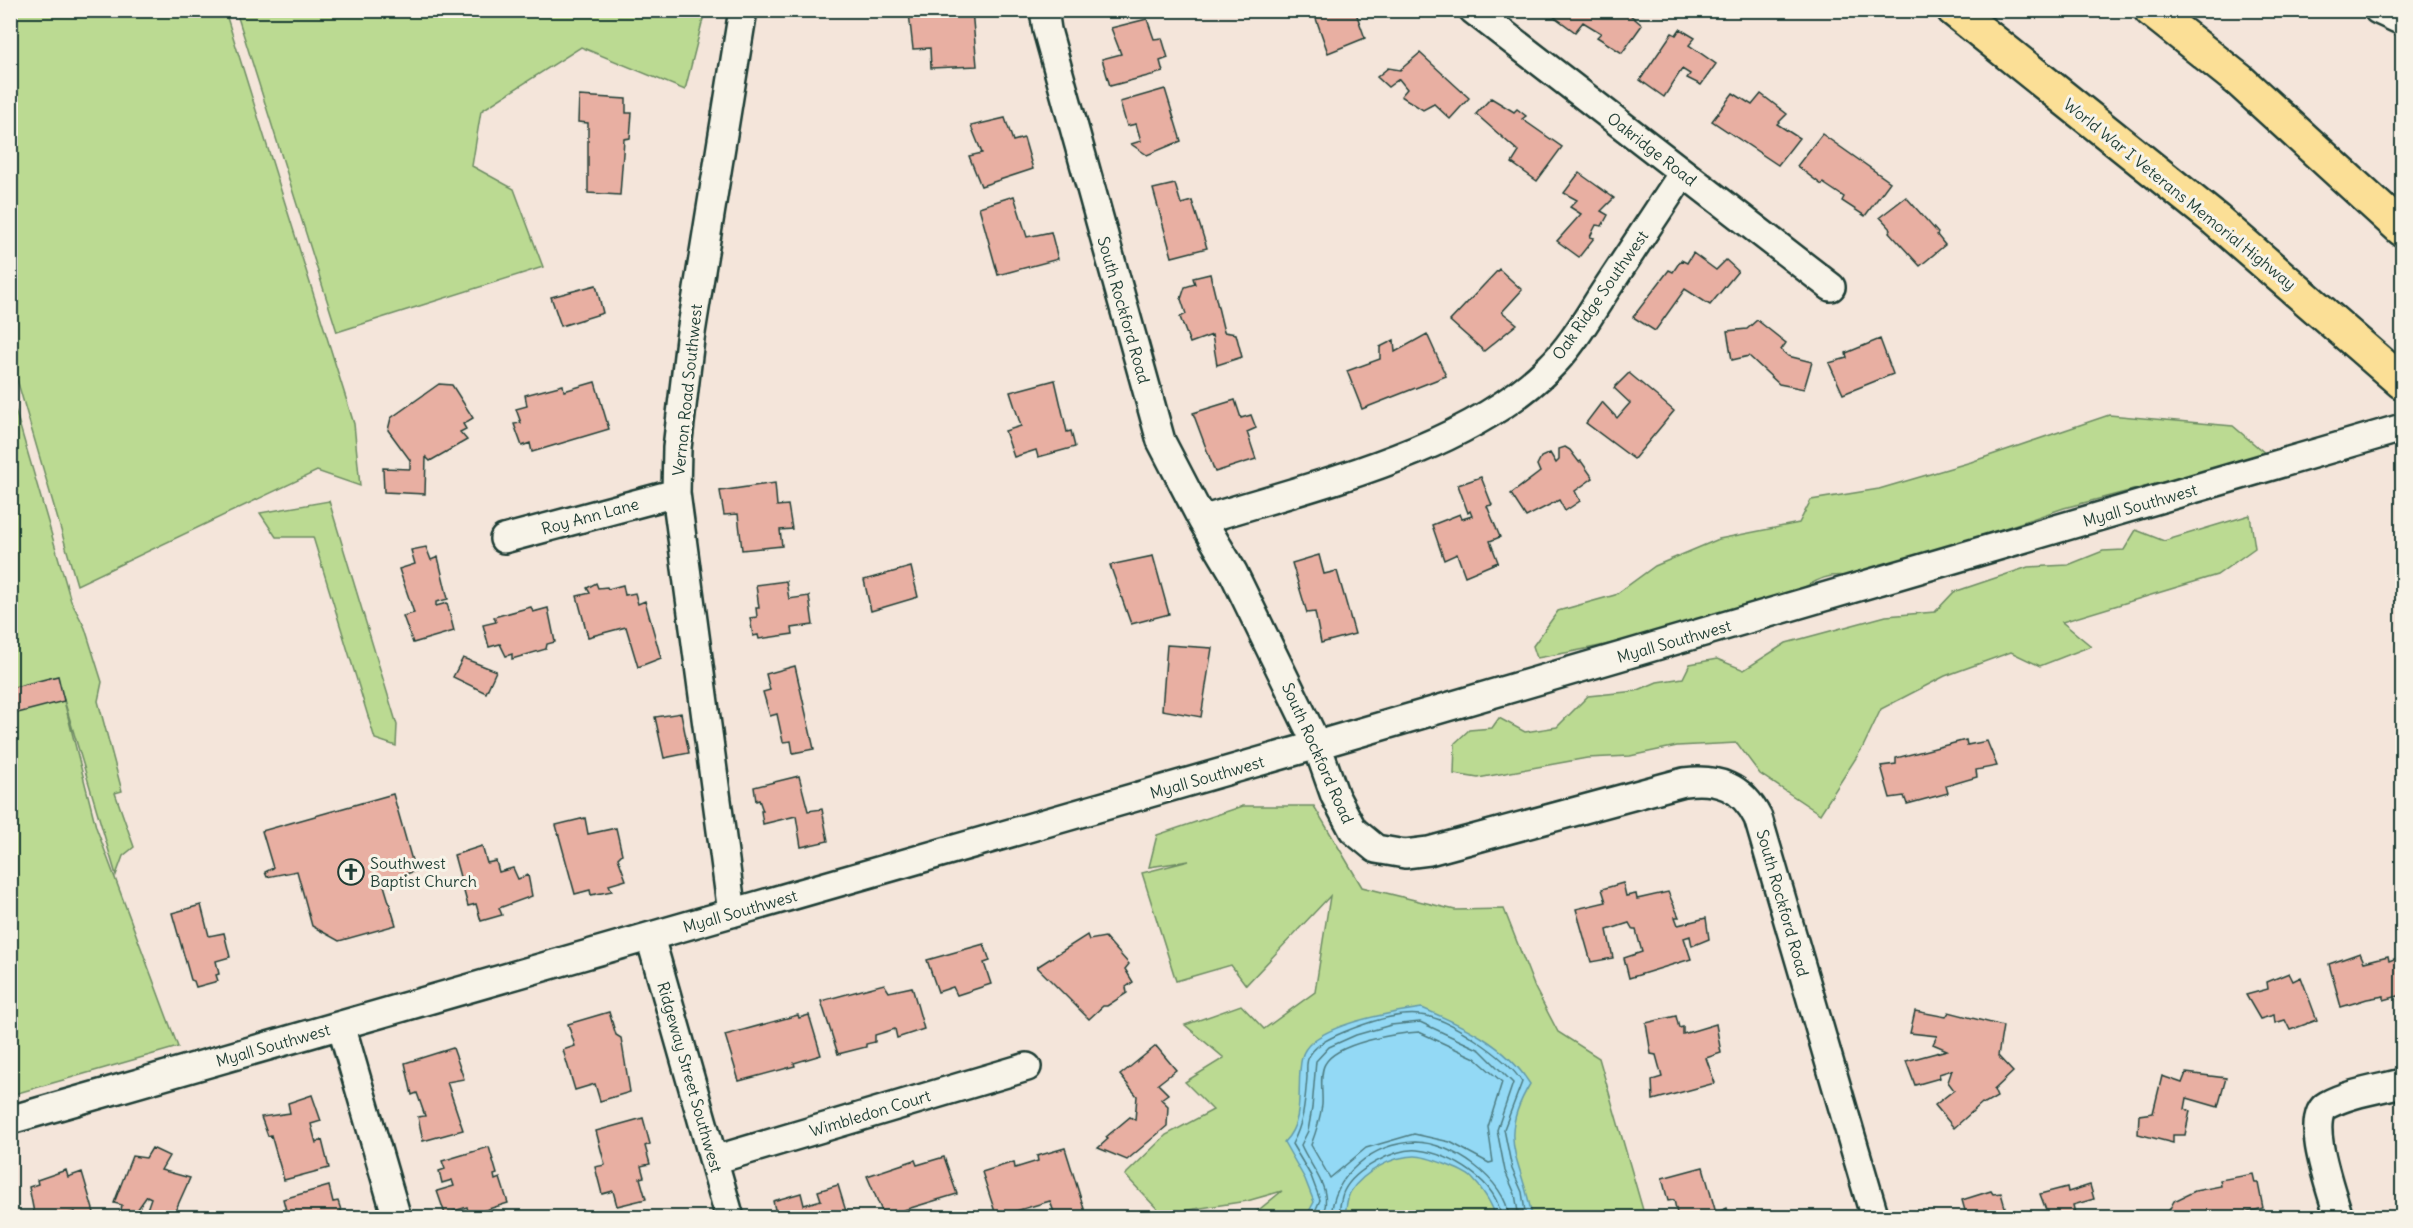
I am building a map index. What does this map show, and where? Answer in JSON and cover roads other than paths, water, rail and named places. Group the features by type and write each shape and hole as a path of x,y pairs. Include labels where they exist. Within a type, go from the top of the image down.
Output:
{"highway":[{"name":"World War I Veterans Memorial Highway","path":"1954,10 2216,220 2399,379"},
{"path":"2151,10 2239,80 2403,229"}],"street":[{"name":"Vernon Road Southwest","path":"732,913 676,493 677,448 690,339 743,10"},
{"name":"South Rockford Road","path":"1044,10 1050,42 1161,441 1202,520 1233,572 1317,746 1335,796 1353,830 1364,842 1390,853 1429,851 1684,782 1704,780 1719,782 1741,793 1751,804 1758,818 1875,1218"},
{"name":"Oakridge Road","path":"1473,10 1831,287"},
{"path":"2378,10 2403,21"},
{"name":"Oak Ridge Southwest","path":"1202,520 1409,454 1484,417 1549,368 1577,334 1683,173"},
{"name":"Myall Southwest","path":"10,1120 1317,746 2403,428"},
{"name":"Roy Ann Lane","path":"504,540 676,493"},
{"name":"Ridgeway Street Southwest","path":"650,937 730,1218"},
{"path":"340,1025 397,1218"},
{"name":"Wimbledon Court","path":"714,1160 1027,1067"},
{"path":"2339,1218 2317,1136 2317,1117 2326,1105 2403,1083"}],"water":[{"path":"1422,1008 1468,1029 1496,1047 1520,1070 1530,1084 1514,1121 1513,1137 1514,1151 1532,1217 1496,1217 1483,1191 1472,1178 1445,1164 1415,1156 1388,1162 1363,1178 1349,1194 1344,1217 1306,1217 1314,1202 1305,1179 1284,1142 1296,1123 1300,1068 1302,1057 1308,1046 1320,1036 1354,1022"}],"place":[{"name":"Southwest Baptist Church","path":"351,872"}]}
